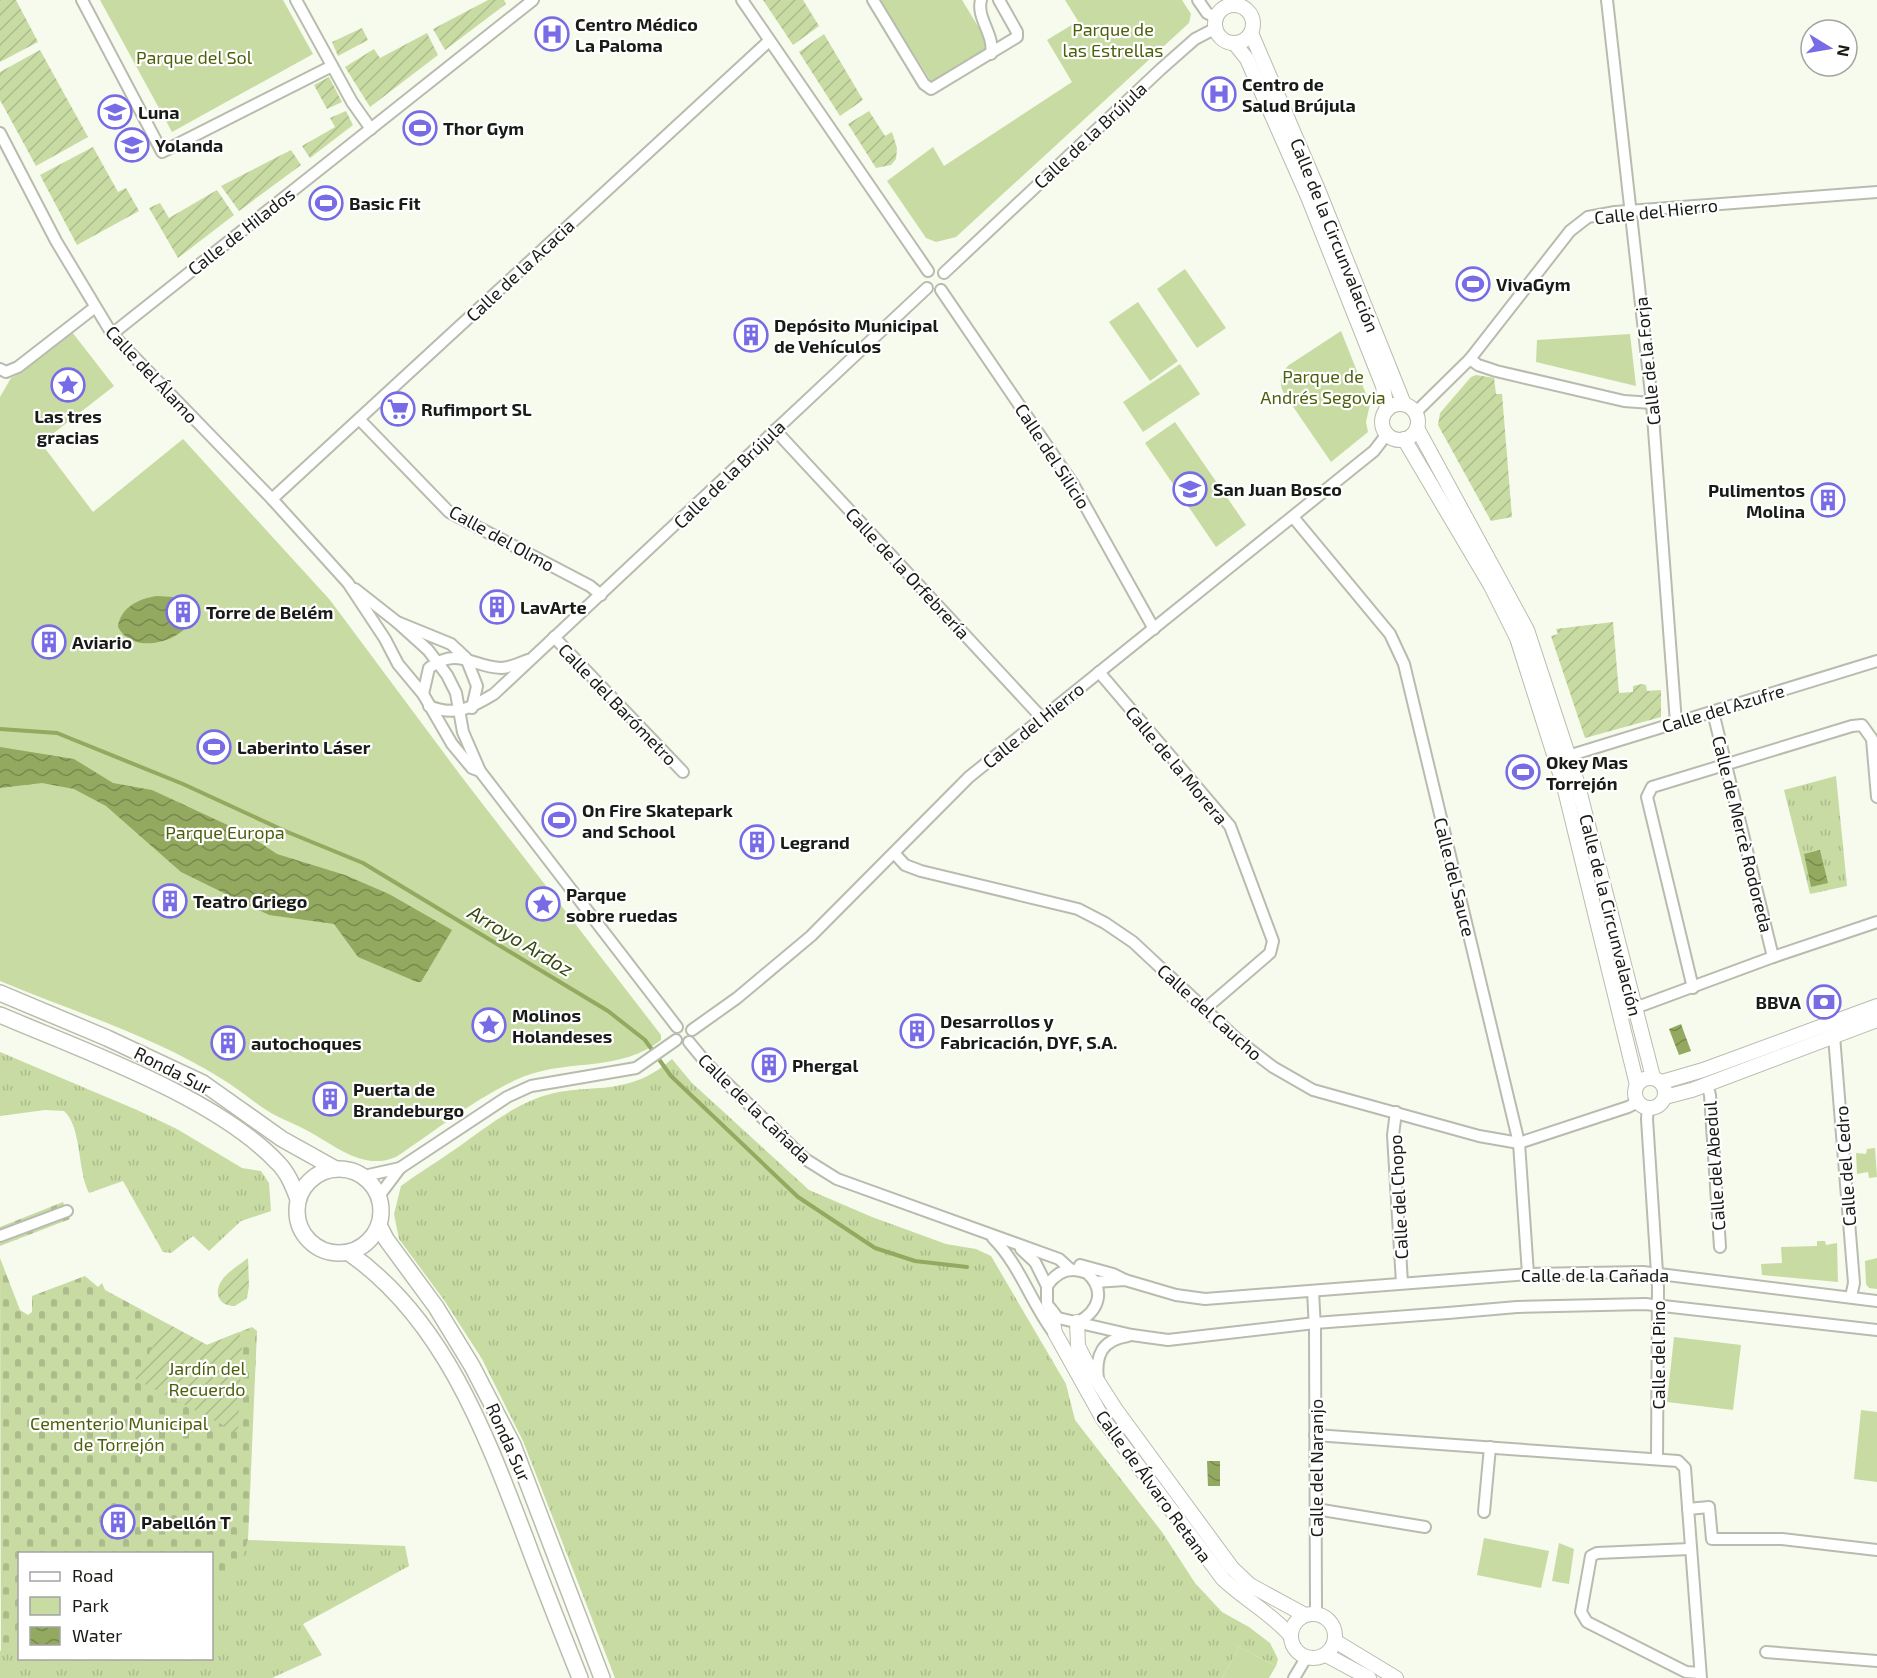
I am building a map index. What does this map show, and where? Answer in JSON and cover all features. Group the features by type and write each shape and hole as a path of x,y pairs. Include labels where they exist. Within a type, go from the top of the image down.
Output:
{"main road":[{"name":"Ronda Sur","path":"0,993 107,1038 203,1083 282,1139 334,1168 350,1169 364,1176"},
{"name":"Ronda Sur","path":"0,1015 194,1101 270,1155 291,1182 298,1199 296,1212 305,1237 325,1251 349,1253 375,1271 399,1294 423,1323 457,1380 494,1455 580,1678"},
{"path":"298,1199 306,1184 318,1173 334,1168"},
{"path":"349,1253 362,1247 373,1237 382,1211 379,1196 364,1176"},
{"name":"Ronda Sur","path":"379,1225 386,1239 436,1306 466,1356 513,1445 602,1678"}],"street":[{"path":"82,0 162,152 332,66"},
{"path":"296,0 332,66 371,129"},
{"name":"Calle de Hilados","path":"112,334 533,0"},
{"path":"742,0 928,271"},
{"path":"873,0 924,84 931,89 1017,37 1017,32 999,0"},
{"path":"981,0 980,9 992,41 991,54"},
{"path":"1198,0 1216,23 1224,40 1235,44 1245,40 1251,33 1253,22 1246,5 1231,3 1221,11 1216,23"},
{"name":"Calle de la Forja","path":"1607,0 1652,403 1676,723"},
{"name":"Calle de la Brújula","path":"944,273 1161,69 1216,23"},
{"name":"Calle de la Circunvalación","path":"1251,33 1319,192 1404,404"},
{"name":"Calle de la Acacia","path":"272,499 769,41"},
{"name":"Calle de la Circunvalación","path":"1235,44 1247,59 1308,197 1383,386 1387,410"},
{"name":"Calle del Álamo","path":"0,133 94,308 112,334 272,499 348,583 385,639 398,664 423,694 452,744 472,768 480,771"},
{"name":"Calle del Hierro","path":"1416,412 1470,359 1560,243 1580,221 1598,214 1877,192"},
{"path":"934,269 944,273 945,285 941,290 931,291 927,288 924,276 928,271 934,269"},
{"name":"Calle de la Brújula","path":"472,707 494,694 601,596 927,288"},
{"name":"Calle del Silicio","path":"941,290 1073,484 1154,629"},
{"path":"0,369 6,372 18,367 94,308"},
{"path":"1470,359 1478,365 1496,371 1624,401 1652,403"},
{"path":"1404,404 1416,412 1417,428 1412,435 1404,439 1395,439 1387,434 1382,421 1387,410 1394,405 1404,404"},
{"name":"Calle del Olmo","path":"360,420 449,512 590,586 601,596"},
{"name":"Calle de la Circunvalación","path":"1417,428 1522,618 1568,756 1603,876 1635,1008 1657,1079"},
{"name":"Calle de la Orfebrería","path":"775,430 1041,717"},
{"name":"Calle del Hierro","path":"692,1030 737,998 811,936 969,777 1374,451 1387,434"},
{"name":"Calle de la Circunvalación","path":"1404,439 1491,586 1517,638 1564,786 1637,1085"},
{"name":"Calle del Sauce","path":"1293,517 1390,634 1404,664 1519,1143 1528,1274"},
{"name":"Calle del Álamo","path":"348,583 397,622 447,675 461,711 464,732 480,771"},
{"name":"Calle del Álamo","path":"397,622 451,644 466,658"},
{"name":"Calle del Barómetro","path":"554,637 683,772"},
{"path":"464,732 477,686 466,658"},
{"name":"Calle del Álamo","path":"437,662 466,658 486,665"},
{"name":"Calle de la Brújula","path":"486,665 509,667 531,659"},
{"name":"Calle del Azufre","path":"1568,756 1877,661"},
{"path":"423,694 425,676 429,668 437,662"},
{"name":"Calle de la Morera","path":"1099,672 1230,826 1273,941 1270,953 1205,1009"},
{"path":"429,706 444,711 461,711 472,707"},
{"name":"Calle de Mercè Rodoreda","path":"1713,712 1773,957"},
{"path":"1693,988 1647,797 1653,786 1852,726 1862,726 1872,739 1877,797"},
{"path":"480,771 677,1027"},
{"name":"Calle del Caucho","path":"895,854 905,865 921,871 1078,909 1105,923 1133,942 1239,1041 1273,1067 1313,1090 1479,1136 1519,1143 1628,1107 1643,1105"},
{"path":"1635,1008 1773,957 1877,922"},
{"path":"1657,1079 1665,1088 1662,1103 1643,1105 1635,1092 1641,1080 1703,1070 1877,1006"},
{"path":"1665,1097 1707,1084 1877,1020"},
{"path":"685,1025 692,1030 693,1036 689,1042 682,1044 676,1040 674,1034 677,1027 685,1025"},
{"name":"Calle del Cedro","path":"1834,1036 1854,1283 1851,1296"},
{"path":"379,1196 400,1168 507,1097 531,1086 622,1072 652,1059 676,1040"},
{"name":"Calle de la Cañada","path":"689,1042 708,1065 821,1171 1013,1244 1176,1295 1205,1299 1528,1274 1657,1273 1877,1301"},
{"name":"Calle del Abedul","path":"1707,1084 1710,1095 1720,1247"},
{"name":"Calle del Pino","path":"1643,1105 1647,1119 1657,1273 1657,1459"},
{"name":"Calle del Chopo","path":"1396,1112 1393,1135 1402,1283"},
{"path":"364,1176 400,1168"},
{"path":"0,1236 67,1211"},
{"name":"Calle de la Cañada","path":"990,1235 1011,1260 1043,1319 1054,1334"},
{"name":"Calle de la Cañada","path":"1013,1244 1035,1262 1047,1286"},
{"name":"Calle de la Cañada","path":"1059,1259 1070,1269"},
{"path":"1070,1269 1087,1273 1095,1282 1099,1292 1097,1305 1090,1316 1078,1322 1067,1322 1051,1312 1047,1304 1047,1286 1061,1272 1070,1269"},
{"name":"Calle de la Cañada","path":"1095,1282 1125,1280"},
{"path":"1313,1291 1315,1323"},
{"name":"Calle de la Cañada","path":"1078,1322 1132,1335 1168,1340 1204,1338 1315,1323 1517,1308 1658,1305 1877,1330"},
{"name":"Calle de Álvaro Retana","path":"1051,1312 1054,1334 1103,1419 1223,1579 1242,1598 1277,1621 1291,1636"},
{"name":"Calle de Álvaro Retana","path":"1078,1322 1078,1346 1116,1410 1232,1568 1250,1586 1311,1614"},
{"name":"Calle del Naranjo","path":"1311,1614 1316,1509 1315,1323"},
{"path":"1098,1380 1098,1355 1103,1347 1114,1338 1132,1335"},
{"path":"1315,1435 1678,1461 1685,1468 1700,1676 1686,1672 1587,1622 1581,1612 1591,1556 1597,1552 1690,1550"},
{"path":"1484,1512 1490,1447"},
{"path":"1688,1509 1709,1507 1712,1539 1782,1539 1877,1550"},
{"path":"1316,1509 1425,1527"},
{"path":"1326,1655 1335,1641 1334,1627 1329,1620 1311,1614 1293,1626 1291,1636 1296,1651 1306,1658 1326,1655 1369,1678"},
{"path":"1335,1641 1396,1678"},
{"path":"1766,1652 1877,1661"},
{"path":"1294,1678 1306,1658"}],"green space":[{"path":"0,0 16,0 38,42 0,62"},
{"name":"Parque del Sol","path":"100,0 283,0 313,54 172,132"},
{"path":"488,0 504,0 506,4 445,50 433,29"},
{"path":"763,0 803,0 819,26 793,45"},
{"path":"880,0 962,0 987,41 988,50 932,83"},
{"name":"Parque de las Estrellas","path":"1065,0 1182,0 1191,14 1189,23 956,237 936,242 926,238 887,181 933,147 944,166 1072,82 1047,40 1078,21"},
{"path":"362,28 368,40 338,56 332,42"},
{"path":"427,33 438,55 370,107 345,67 374,49 380,58"},
{"path":"824,34 863,100 840,116 799,52"},
{"path":"40,50 88,137 36,166 0,100 0,72"},
{"path":"329,77 342,102 327,109 314,85"},
{"path":"346,111 353,125 310,158 302,146 335,127 330,118"},
{"path":"869,111 885,136 892,132 897,148 896,159 891,165 876,168 848,124"},
{"path":"93,147 118,192 126,188 139,211 77,245 40,175"},
{"path":"291,150 301,165 239,211 221,186"},
{"path":"217,190 234,215 178,258 149,208 160,203 169,218"},
{"path":"1185,269 1226,328 1197,348 1157,289"},
{"path":"1138,302 1178,361 1150,381 1109,322"},
{"name":"Parque de Andrés Segovia","path":"1341,331 1370,404 1366,422 1368,432 1331,462 1283,392 1281,381 1282,374 1289,365"},
{"name":"Parque Europa","path":"72,332 114,386 41,443 93,512 183,439 330,600 461,776 661,1035 661,1040 629,1057 542,1071 525,1076 476,1102 396,1157 384,1161 372,1161 339,1150 265,1109 222,1079 169,1050 0,981 0,397 11,378 21,373"},
{"path":"1630,334 1636,386 1536,362 1537,340"},
{"path":"1180,364 1200,394 1143,432 1123,402"},
{"path":"1476,375 1494,378 1496,394 1502,394 1512,517 1491,521 1438,425 1440,413 1471,377"},
{"path":"1175,422 1246,525 1216,547 1145,443"},
{"path":"1613,622 1619,693 1633,692 1633,686 1642,684 1646,685 1647,691 1661,690 1661,717 1585,738 1551,636 1558,634 1556,629"},
{"path":"1836,776 1847,886 1810,894 1784,790"},
{"path":"0,1052 177,1129 242,1168 261,1171 269,1183 271,1211 241,1221 209,1251 193,1236 171,1253 163,1252 123,1181 89,1193 74,1127 64,1111 45,1110 0,1116"},
{"path":"672,1059 692,1083 809,1190 872,1217 946,1244 976,1249 991,1256 1066,1384 1075,1420 1162,1532 1195,1583 1222,1612 1249,1627 1270,1643 1278,1659 1276,1666 1239,1647 1222,1678 615,1678 523,1441 482,1359 444,1300 399,1239 394,1214 401,1186 513,1110 553,1093 604,1088 637,1081"},
{"path":"1875,1148 1877,1177 1869,1178 1868,1172 1857,1174 1856,1153 1866,1154 1867,1149"},
{"path":"63,1202 70,1219 0,1246 0,1227"},
{"path":"1817,1241 1825,1241 1826,1245 1837,1243 1838,1282 1762,1275 1761,1264 1782,1263 1781,1247 1817,1246"},
{"name":"Cementerio Municipal de Torrejón","path":"0,1258 20,1310 28,1315 32,1312 32,1296 85,1276 98,1287 102,1283 105,1290 207,1345 252,1327 257,1331 248,1540 243,1554 231,1568 213,1578 213,1552 18,1552 18,1646 1,1652"},
{"path":"248,1258 247,1298 235,1306 225,1304 219,1298 219,1285 227,1275"},
{"path":"1877,1258 1877,1289 1869,1288 1866,1284 1865,1261"},
{"name":"Jardín del Recuerdo","path":"166,1323 207,1345 239,1332 242,1344 238,1433 135,1379"},
{"path":"1674,1337 1741,1345 1733,1410 1667,1402"},
{"path":"1861,1410 1877,1412 1877,1482 1854,1479"},
{"path":"1484,1538 1549,1551 1541,1588 1477,1575"},
{"path":"248,1540 405,1546 409,1566 303,1624 322,1655 272,1678 0,1678 0,1651 18,1646 18,1660 213,1660 213,1578 225,1572 243,1553"},
{"path":"1559,1543 1574,1549 1569,1584 1552,1581"},
{"path":"1239,1647 1276,1666 1269,1678 1222,1678"}],"water":[{"path":"157,596 173,597 184,603 170,602 169,621 190,623 174,636 154,643 133,641 124,635 118,627 126,609 144,599"},
{"path":"0,747 74,759 113,783 152,790 247,834 277,854 345,875 389,894 452,930 421,982 417,982 358,957 334,924 269,915 181,872 106,806 74,789 42,783 0,788"},
{"path":"1820,850 1828,883 1811,887 1804,854"},
{"path":"1681,1024 1691,1051 1679,1055 1669,1029"},
{"path":"1207,1461 1220,1461 1220,1486 1208,1486"}],"waterway":[{"name":"Arroyo Ardoz","path":"0,729 57,733 183,784 285,831 363,863 608,1011 645,1040 671,1076 798,1197 875,1248 915,1261 967,1267"}],"place":[{"name":"Centro Médico La Paloma","path":"552,34"},
{"name":"Centro de Salud Brújula","path":"1219,94"},
{"name":"Luna","path":"115,112"},
{"name":"Thor Gym","path":"420,128"},
{"name":"Yolanda","path":"132,145"},
{"name":"Basic Fit","path":"326,203"},
{"name":"VivaGym","path":"1473,284"},
{"name":"Depósito Municipal de Vehículos","path":"751,335"},
{"name":"Las tres gracias","path":"68,385"},
{"name":"Rufimport SL","path":"398,409"},
{"name":"San Juan Bosco","path":"1190,489"},
{"name":"Pulimentos Molina","path":"1828,500"},
{"name":"LavArte","path":"497,607"},
{"name":"Torre de Belém","path":"183,612"},
{"name":"Aviario","path":"49,642"},
{"name":"Laberinto Láser","path":"214,747"},
{"name":"Okey Mas Torrejón","path":"1523,772"},
{"name":"On Fire Skatepark and School","path":"559,820"},
{"name":"Legrand","path":"757,842"},
{"name":"Teatro Griego","path":"170,901"},
{"name":"Parque sobre ruedas","path":"543,904"},
{"name":"BBVA","path":"1824,1002"},
{"name":"Molinos Holandeses","path":"489,1025"},
{"name":"Desarrollos y Fabricación, DYF, S.A.","path":"917,1031"},
{"name":"autochoques","path":"228,1043"},
{"name":"Phergal","path":"769,1065"},
{"name":"Puerta de Brandeburgo","path":"330,1099"},
{"name":"Pabellón T","path":"118,1522"}]}
